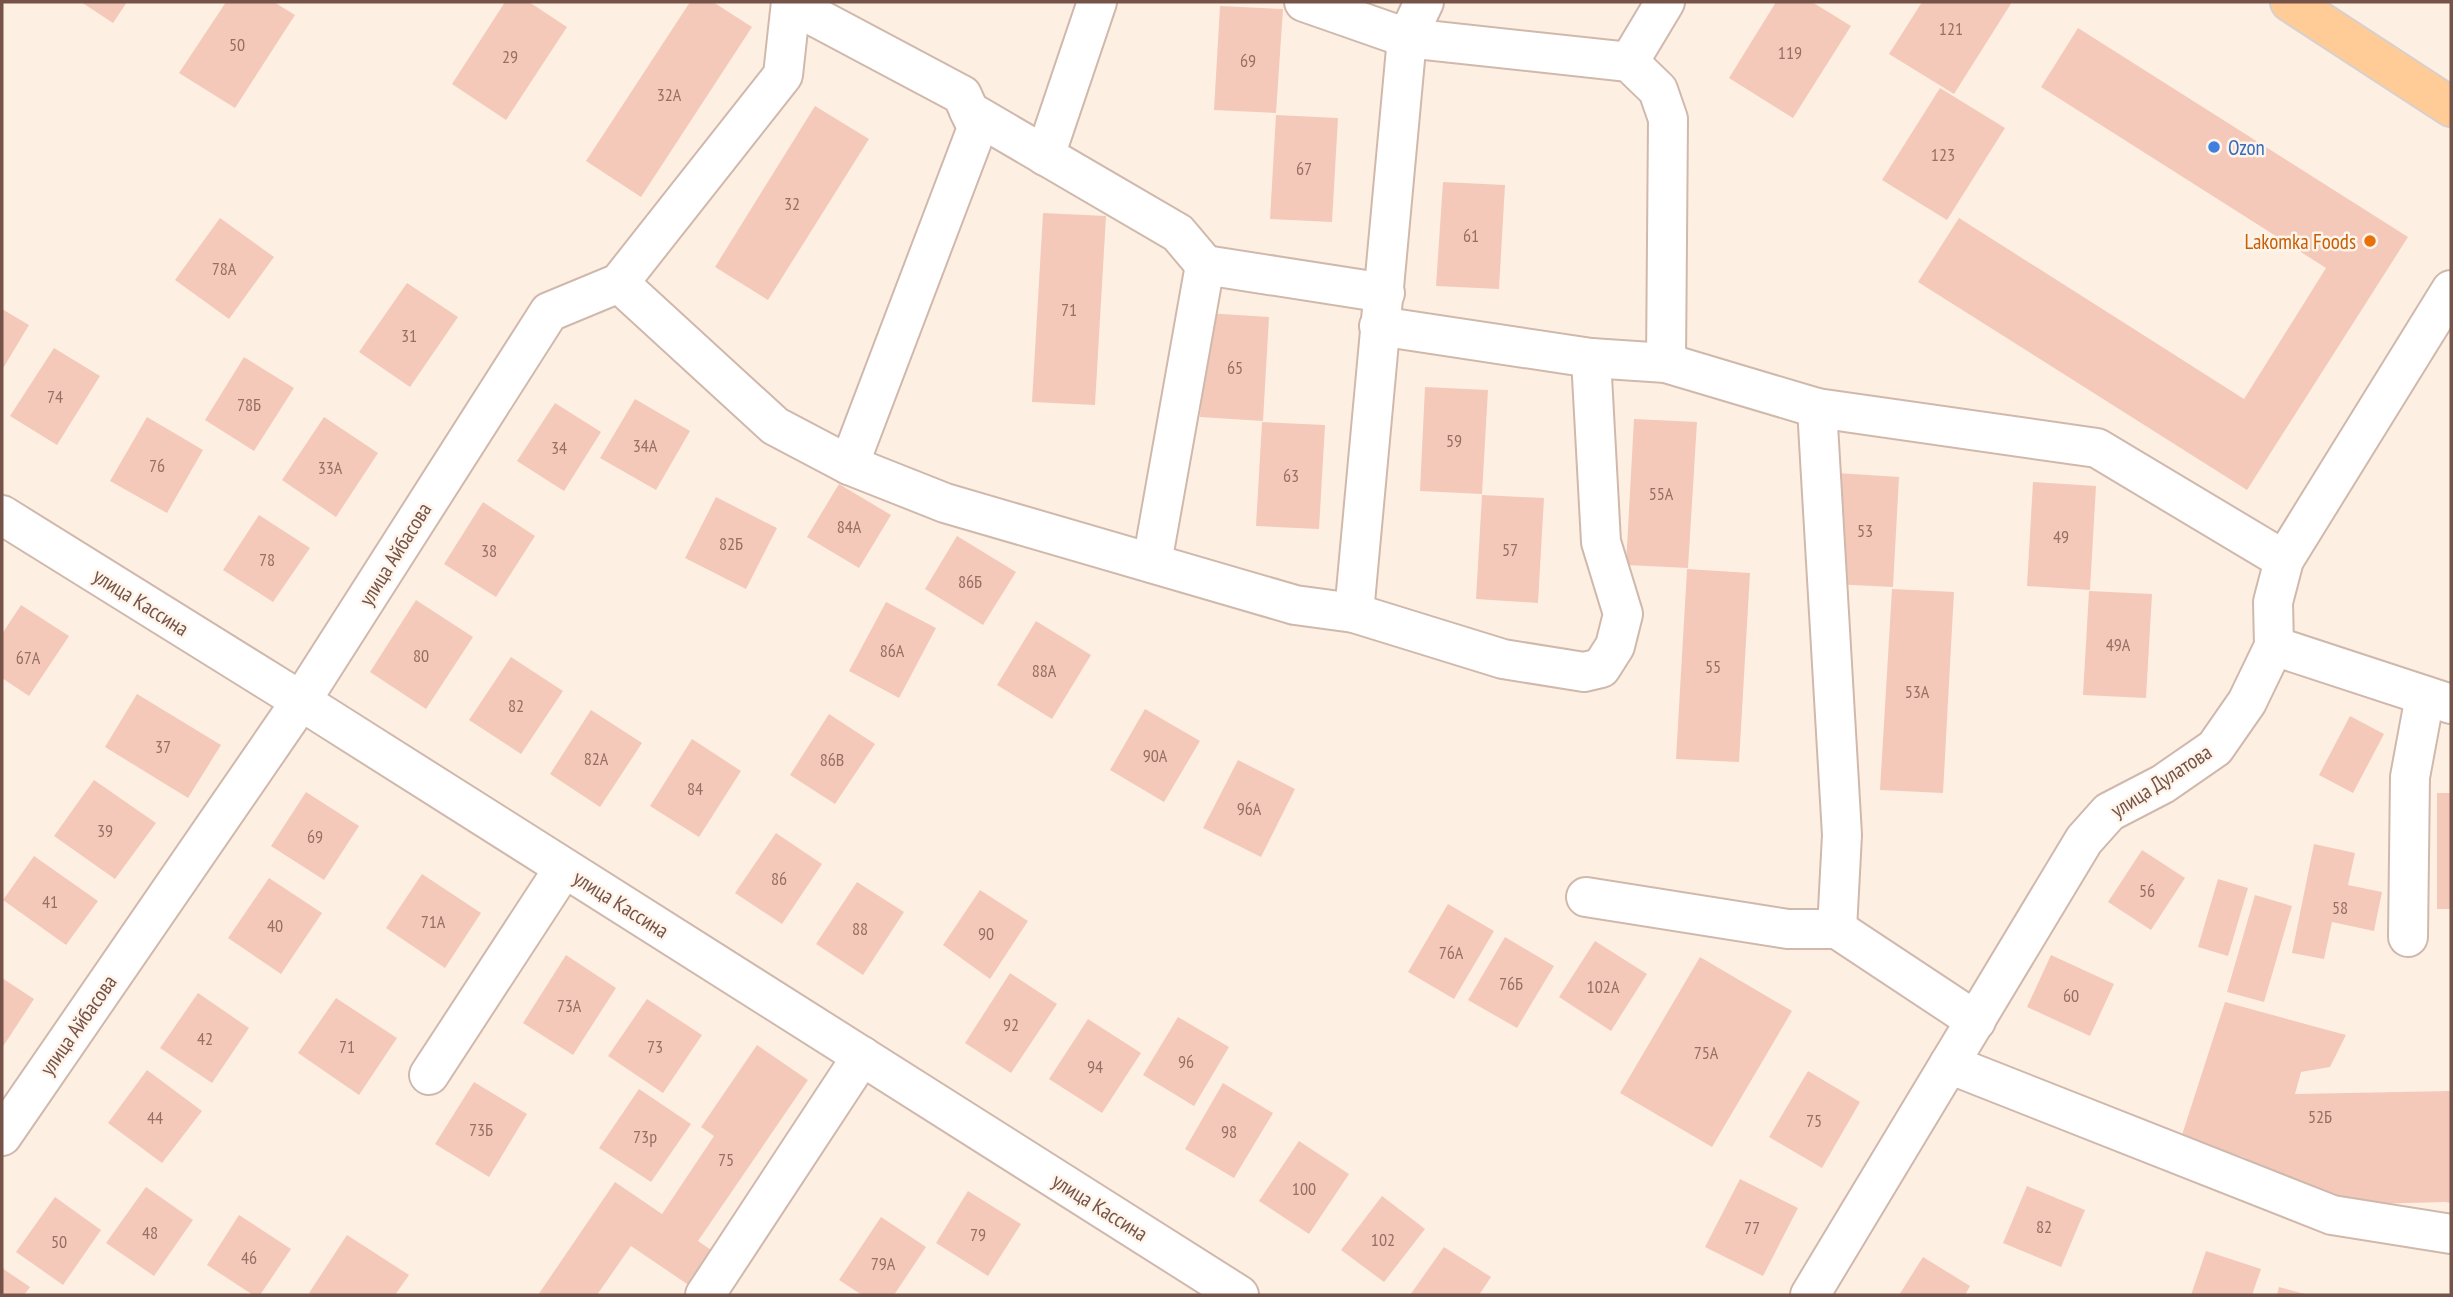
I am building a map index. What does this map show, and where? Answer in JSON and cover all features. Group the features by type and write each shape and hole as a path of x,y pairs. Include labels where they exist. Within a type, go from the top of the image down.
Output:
{"main road":[{"path":"2290,2 2451,107"}],"street":[{"path":"1045,156 1097,2"},
{"path":"1304,2 1407,38 1629,62 1658,90 1668,120 1666,363"},
{"path":"1354,613 1407,38 1424,2"},
{"path":"1629,62 1665,2"},
{"path":"791,3 962,96 977,128 849,465"},
{"name":"улица Айбасова","path":"2,1136 301,701 549,312 619,283 783,75 791,3"},
{"path":"969,111 1178,233 1205,265 1591,358 1666,363 1817,408 2097,449 2284,560"},
{"path":"1152,563 1205,265"},
{"path":"619,283 775,426 849,465 945,503 1295,605 1354,613 1503,659 1584,671 1601,668 1615,646 1623,614 1601,542 1591,358"},
{"name":"улица Дулатова","path":"1810,1295 2084,840 2109,812 2163,785 2215,748 2247,702 2274,646 2273,602 2284,560 2451,290"},
{"path":"1817,408 1842,835 1837,929"},
{"name":"улица Кассина","path":"2,515 301,701 1239,1295"},
{"path":"2274,646 2438,700 2410,777 2408,937"},
{"path":"429,1075 564,867"},
{"path":"1586,897 1788,929 1837,929 1976,1021"},
{"path":"705,1295 862,1056"},
{"path":"1949,1064 2332,1215 2451,1234"}],"building":[{"path":"81,2 127,2 113,23"},
{"path":"226,2 274,2 295,15 235,108 179,73"},
{"path":"505,2 529,2 567,27 506,120 452,84"},
{"path":"690,2 713,2 752,27 641,197 586,161"},
{"path":"1776,2 1812,2 1851,26 1793,118 1729,78"},
{"path":"1922,2 2012,2 1954,94 1889,54"},
{"path":"1220,6 1283,9 1276,113 1214,110"},
{"path":"2078,28 2408,237 2247,490 1918,282 1959,218 2244,399 2326,268 2041,87"},
{"path":"1940,88 2005,128 1947,220 1882,180"},
{"path":"815,106 869,139 768,300 715,267"},
{"path":"1276,115 1338,118 1332,222 1270,219"},
{"path":"1443,182 1505,185 1499,289 1436,286"},
{"path":"1043,213 1106,216 1095,405 1032,402"},
{"path":"220,218 274,257 229,319 175,280"},
{"path":"407,283 458,317 410,387 359,352"},
{"path":"2,309 29,325 2,370"},
{"path":"1206,313 1269,317 1263,421 1200,417"},
{"path":"54,348 100,376 57,445 10,416"},
{"path":"244,357 294,388 254,451 205,420"},
{"path":"1425,387 1488,390 1482,494 1420,491"},
{"path":"635,399 690,431 656,490 600,458"},
{"path":"555,403 601,432 564,491 517,461"},
{"path":"147,417 203,450 167,513 110,481"},
{"path":"324,417 378,453 336,517 282,480"},
{"path":"1634,419 1697,422 1688,568 1626,565"},
{"path":"1262,422 1325,425 1319,529 1256,526"},
{"path":"1837,473 1899,477 1893,587 1831,584"},
{"path":"2033,482 2096,486 2090,590 2027,586"},
{"path":"839,484 891,515 859,568 807,537"},
{"path":"1482,495 1544,498 1538,603 1476,599"},
{"path":"716,497 777,528 746,589 685,558"},
{"path":"483,502 535,536 496,597 444,564"},
{"path":"259,515 310,548 273,602 223,570"},
{"path":"957,536 1016,572 983,625 925,589"},
{"path":"1687,569 1750,573 1739,762 1676,759"},
{"path":"1892,589 1954,592 1943,793 1880,790"},
{"path":"2089,591 2152,594 2146,698 2083,695"},
{"path":"416,600 473,637 426,709 370,672"},
{"path":"886,602 936,628 899,698 849,671"},
{"path":"21,605 69,636 29,696 2,678 2,634"},
{"path":"1036,621 1091,655 1052,719 997,685"},
{"path":"511,657 563,691 521,754 469,720"},
{"path":"137,694 221,745 188,798 105,747"},
{"path":"1145,709 1200,741 1164,802 1110,770"},
{"path":"591,710 642,743 600,807 550,774"},
{"path":"829,714 875,744 835,804 790,775"},
{"path":"2350,716 2384,734 2353,793 2319,775"},
{"path":"692,739 741,771 699,837 650,806"},
{"path":"1238,760 1295,789 1261,857 1203,828"},
{"path":"94,780 156,823 115,879 54,836"},
{"path":"306,792 359,826 324,880 271,846"},
{"path":"2437,793 2451,793 2451,909 2437,909"},
{"path":"776,833 822,864 782,924 735,893"},
{"path":"2314,844 2355,853 2348,885 2382,892 2374,931 2332,922 2324,959 2292,953"},
{"path":"2142,850 2185,878 2151,930 2108,902"},
{"path":"34,856 98,901 66,945 3,900"},
{"path":"422,874 481,913 445,968 386,928"},
{"path":"269,878 322,913 281,974 228,938"},
{"path":"2218,879 2248,888 2228,956 2198,947"},
{"path":"857,882 904,912 863,975 816,944"},
{"path":"980,890 1028,921 990,979 943,945"},
{"path":"2255,895 2292,906 2264,1002 2227,992"},
{"path":"1448,904 1494,931 1454,999 1408,972"},
{"path":"1505,937 1554,966 1517,1028 1468,1000"},
{"path":"1595,941 1647,974 1611,1031 1559,997"},
{"path":"566,955 616,988 573,1055 523,1023"},
{"path":"2051,955 2114,984 2090,1036 2027,1007"},
{"path":"1700,957 1792,1011 1712,1147 1620,1093"},
{"path":"1010,973 1057,1004 1011,1073 965,1043"},
{"path":"2,978 34,999 2,1048"},
{"path":"198,993 249,1028 212,1083 160,1048"},
{"path":"336,998 397,1038 359,1095 298,1053"},
{"path":"647,999 702,1035 663,1093 608,1056"},
{"path":"2225,1002 2346,1035 2330,1067 2301,1072 2295,1094 2451,1091 2451,1203 2331,1205 2243,1157 2181,1138"},
{"path":"1178,1017 1229,1047 1194,1106 1143,1075"},
{"path":"1088,1019 1141,1053 1102,1113 1049,1079"},
{"path":"757,1045 808,1080 698,1241 714,1252 690,1286 631,1246 597,1295 538,1295 615,1182 662,1214 714,1136 701,1127"},
{"path":"147,1070 202,1111 162,1163 108,1123"},
{"path":"1808,1071 1860,1102 1822,1168 1769,1137"},
{"path":"474,1082 527,1114 489,1177 435,1144"},
{"path":"1223,1083 1273,1113 1234,1178 1185,1149"},
{"path":"639,1089 691,1124 651,1182 599,1148"},
{"path":"1299,1141 1349,1174 1309,1234 1259,1201"},
{"path":"1740,1179 1798,1208 1763,1276 1705,1247"},
{"path":"2027,1186 2085,1210 2061,1267 2003,1243"},
{"path":"146,1187 193,1220 154,1276 106,1243"},
{"path":"968,1191 1021,1224 988,1276 936,1243"},
{"path":"1382,1196 1425,1229 1384,1282 1341,1250"},
{"path":"55,1197 101,1230 63,1285 16,1252"},
{"path":"239,1215 291,1249 260,1295 253,1295 207,1265"},
{"path":"881,1217 926,1247 894,1295 862,1295 839,1280"},
{"path":"347,1235 409,1275 395,1295 309,1293"},
{"path":"1444,1247 1491,1277 1479,1295 1410,1295"},
{"path":"2206,1251 2261,1269 2252,1295 2191,1295"},
{"path":"1923,1257 1970,1286 1965,1295 1899,1295"},
{"path":"2,1268 30,1287 24,1295 2,1295"},
{"path":"2279,1287 2305,1294 2305,1295 2277,1295"}],"place":[{"name":"Ozon","path":"2214,147"},
{"name":"Lakomka Foods","path":"2370,241"}]}
